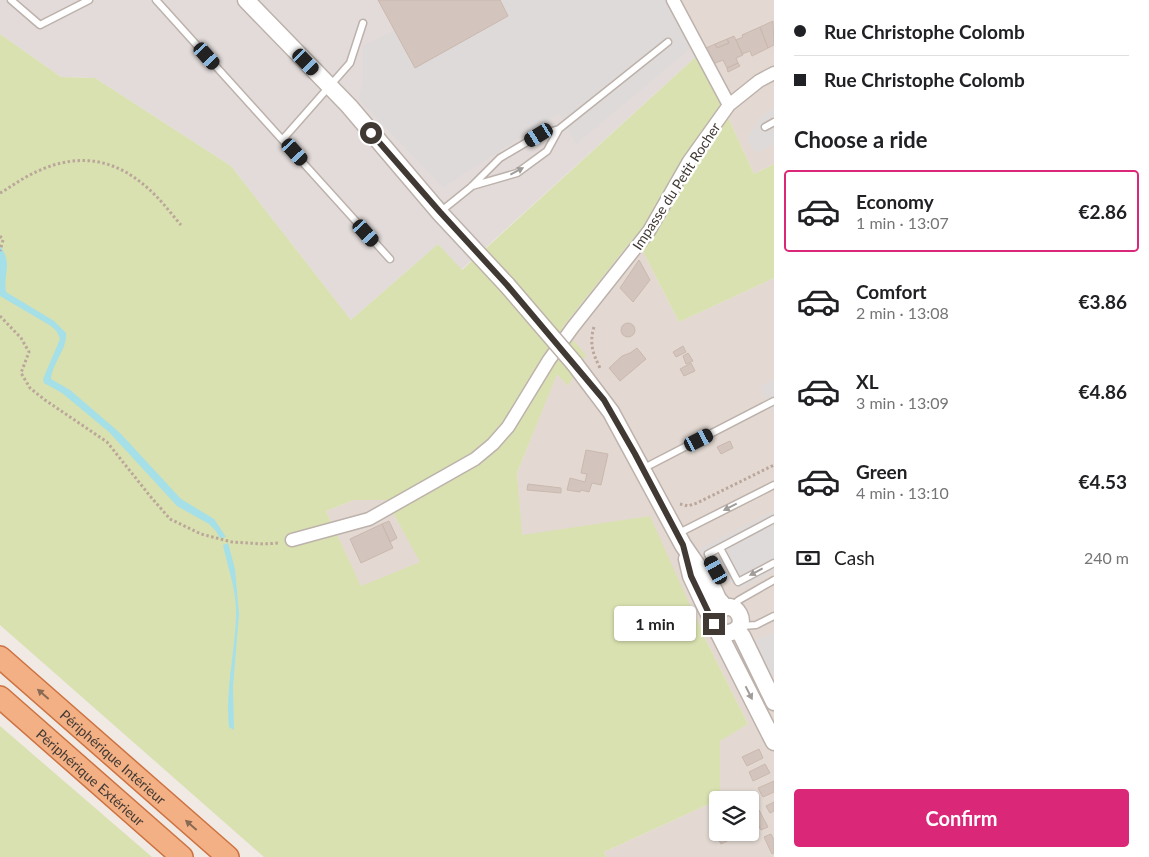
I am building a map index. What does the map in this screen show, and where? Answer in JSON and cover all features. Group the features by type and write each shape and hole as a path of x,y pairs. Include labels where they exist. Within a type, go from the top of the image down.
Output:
{"highway":[{"name":"Périphérique Intérieur","path":"0,657 228,857"},
{"name":"Périphérique Extérieur","path":"0,697 182,857"}],"street":[{"path":"246,0 348,106 440,212 507,285 574,363 611,412 680,539 718,599 740,614 739,628 742,636 774,702"},
{"path":"673,0 730,105"},
{"name":"Impasse du Petit Rocher","path":"292,540 368,519 475,459 493,444 508,427 549,360 567,335 650,231 689,161 730,105 759,81 774,73"},
{"path":"680,539 691,576 774,742"},
{"path":"715,627 715,616 719,610 728,607"},
{"path":"715,627 728,633 739,628"}],"lane":[{"path":"11,0 40,25 89,0"},
{"path":"156,0 390,260"},
{"path":"283,139 350,63 363,23"},
{"path":"440,212 500,158 539,135 559,129 668,42"},
{"path":"766,127 774,122"},
{"path":"471,186 517,173 547,151 559,129"},
{"path":"641,468 774,401"},
{"path":"680,539 774,485"},
{"path":"714,590 717,581 716,570 708,554 774,519"},
{"path":"720,548 738,582 774,563"},
{"path":"728,607 774,580"},
{"path":"739,628 756,625 774,616"}],"path":[{"path":"0,193 26,177 55,165 88,160 109,164 134,177 156,196 181,225"},
{"path":"0,236 3,240 3,246 0,251"},
{"path":"0,316 21,338 29,352 21,373 30,388 107,442 170,519 200,534 232,542 263,544 292,540"},
{"path":"598,320 593,328 591,341 592,351 602,372"},
{"path":"675,501 678,504 688,506 697,503 774,465"}],"shaded area":[{"path":"0,0 670,0 699,54 461,270 438,244 351,320 231,166 95,78 61,77 0,34"},
{"path":"500,0 668,0 693,46 576,144 559,113 443,187 359,100 363,81 363,46 395,30 416,67 508,16"},
{"path":"670,0 774,0 774,164 754,174 699,54"},
{"path":"774,108 774,144 756,153 747,139 761,117"},
{"path":"635,236 679,322 774,278 774,857 606,857 604,852 709,804 709,841 759,841 759,791 720,791 720,740 748,724 704,636 521,535 517,473 557,373 568,386 562,328"},
{"path":"774,379 774,414 760,386"},
{"path":"354,500 386,500 421,562 361,587 326,511"},
{"path":"774,511 774,571 742,588 711,572 699,549"},
{"path":"774,632 774,680 755,641"}],"green space":[{"path":"0,34 61,77 95,78 231,166 351,320 438,244 462,270 699,54 754,174 774,164 774,278 679,322 635,236 562,328 586,355 568,386 557,374 517,473 522,535 650,516 704,636 748,724 720,741 720,791 709,791 709,804 604,852 606,857 264,857 0,625","holes":["354,500 386,500 420,562 361,586 326,511"]},
{"path":"0,726 152,857 0,857"}],"water":[{"path":"0,246 7,263 6,292 54,321 66,333 65,344 54,367 51,379 70,390 120,433 181,499 214,519 226,537 220,538 209,524 177,506 109,432 62,393 44,383 43,379 60,339 57,331 51,326 0,296"},
{"path":"228,543 235,569 239,614 233,687 234,730 229,727 228,700 236,607 234,589 223,545"}],"building":[{"path":"378,0 500,0 508,16 415,68"},
{"path":"773,21 774,45 768,48 760,27"},
{"path":"760,27 768,48 752,56 750,51 742,54 736,40 743,37 742,35"},
{"path":"734,36 743,55 736,58 738,63 727,68 723,60 713,64 704,49 715,44 717,48 729,43 727,39"},
{"path":"727,39 729,43 717,48 715,44"},
{"path":"738,63 740,66 728,72 727,68"},
{"path":"639,260 650,280 633,302 620,288"},
{"path":"628,323 633,325 635,330 633,335 628,337 623,335 621,330 623,325"},
{"path":"683,346 686,352 676,357 673,352"},
{"path":"637,348 646,359 620,381 609,368 622,356"},
{"path":"688,353 693,361 686,364 683,356"},
{"path":"691,363 695,371 684,376 680,369"},
{"path":"730,441 733,448 721,454 717,447"},
{"path":"586,450 608,454 601,485 592,483 589,492 567,490 570,478 585,482 587,474 581,473"},
{"path":"528,484 561,488 561,493 527,490"},
{"path":"389,521 397,538 390,542 382,524"},
{"path":"382,524 393,548 361,563 350,539"},
{"path":"759,749 763,758 747,766 742,757"},
{"path":"765,764 770,773 753,781 749,772"},
{"path":"774,781 774,792 763,797 758,788"},
{"path":"774,802 774,811 770,813 766,806"},
{"path":"759,810 768,827 761,830 759,826"},
{"path":"771,834 774,840 774,853 772,854 764,837"}],"route":[{"path":"371,133 507,285 604,400 683,545 691,576 714,624"}]}
